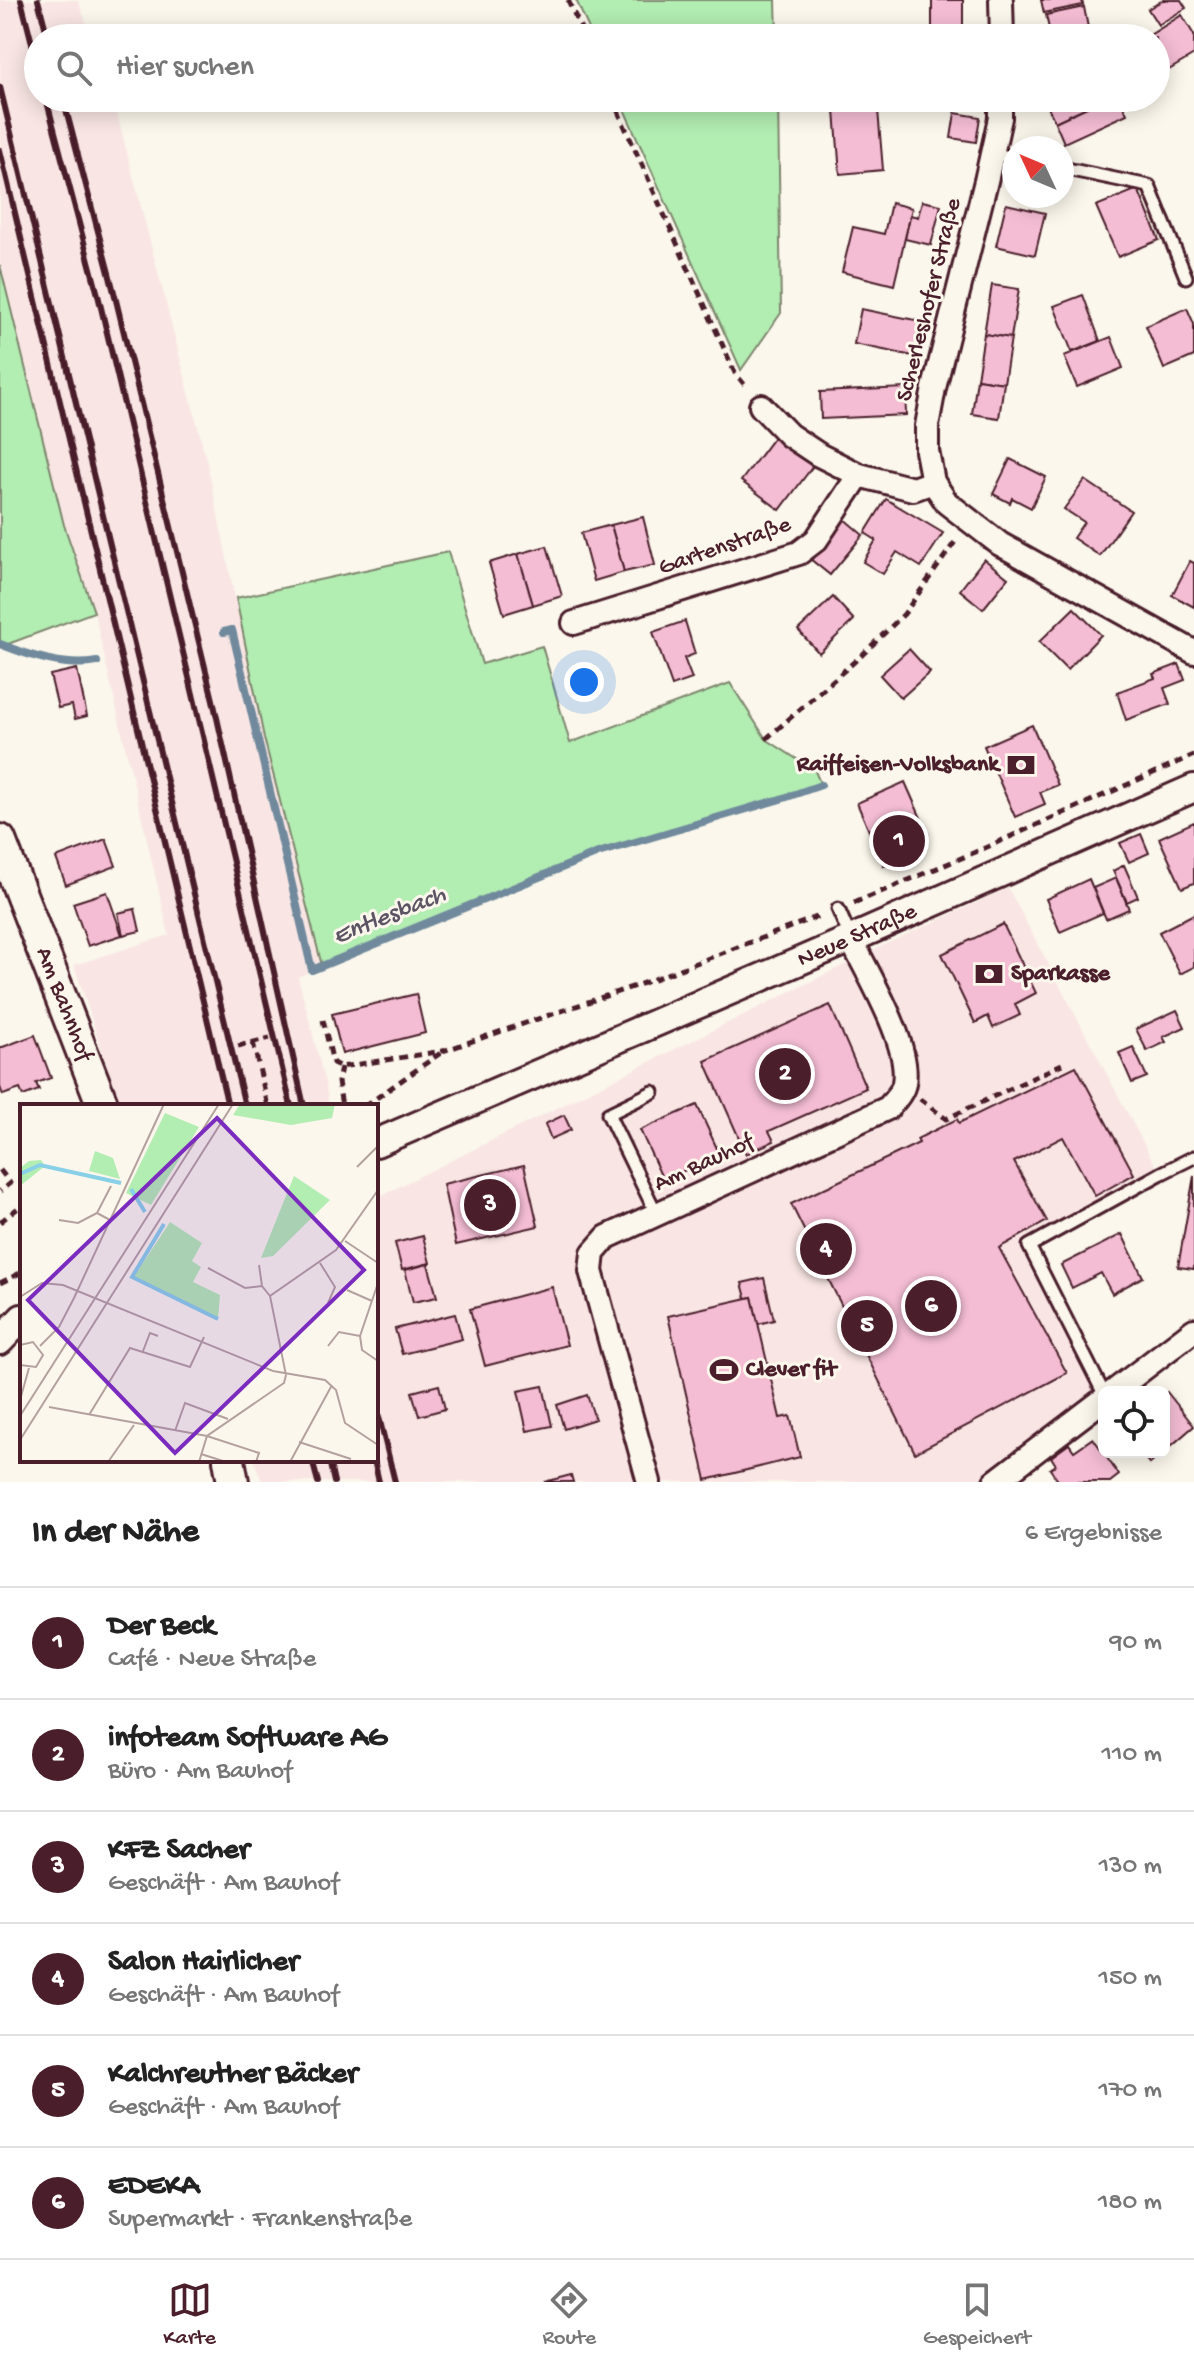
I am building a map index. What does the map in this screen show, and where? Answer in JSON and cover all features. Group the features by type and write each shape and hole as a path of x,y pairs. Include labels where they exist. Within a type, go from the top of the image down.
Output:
{"main road":[{"name":"Am Bahnhof","path":"0,840 102,1104"},
{"path":"229,1462 233,1482"}],"street":[{"path":"1001,0 1002,24"},
{"name":"Scherleshofer Straße","path":"1000,112 1002,143"},
{"name":"Scherleshofer Straße","path":"933,482 927,451 927,387 1002,158"},
{"path":"761,406 789,435 819,455 859,475 913,489 933,482 947,503 1000,544 1194,652"},
{"name":"Gartenstraße","path":"574,623 799,553 816,540 859,475"},
{"name":"Neue Straße","path":"378,1142 1194,788"},
{"path":"851,939 897,1034 906,1066 904,1087"},
{"name":"Am Bauhof","path":"649,1482 591,1271 593,1253 607,1237 888,1108 904,1087"},
{"path":"0,1341 20,1320"},
{"path":"1121,1386 1194,1330"},
{"path":"995,1482 1098,1401"}],"lane":[{"path":"1074,170 1149,186 1186,277"},
{"path":"838,909 851,939"},
{"path":"653,1092 608,1114 657,1215"},
{"path":"1099,1386 1029,1246 1194,1157"}],"path":[{"path":"568,0 579,24"},
{"path":"618,112 735,373 761,406"},
{"path":"766,739 904,614 969,521"},
{"path":"323,1020 333,1063 341,1067 443,1051 368,1104"},
{"path":"238,1046 270,1038"},
{"path":"253,1042 268,1104"},
{"path":"904,1087 946,1119 1062,1064"},
{"path":"341,1067 338,1082 342,1104"},
{"path":"0,1170 10,1183 0,1191"},
{"path":"1,1218 20,1206"},
{"path":"0,1283 20,1273"}],"shaded area":[{"path":"0,0 78,0 87,24 24,24 24,112 117,112 207,462 264,738 322,966 298,977 329,1104 119,1104 74,965 169,935 94,612 64,525 0,265"},
{"path":"1008,888 1160,1174 1029,1246 1100,1386 1098,1399 992,1482 262,1482 255,1462 378,1462 378,1197 886,944"}],"green space":[{"path":"576,0 776,0 777,24 587,24"},
{"path":"625,112 778,112 781,313 741,370"},
{"path":"0,265 64,525 94,612 0,647"},
{"path":"448,552 482,664 542,646 570,743 730,683 766,739 815,771 821,785 598,854 322,966 264,738 236,598"}],"building":[{"path":"932,0 963,0 963,24 932,24"},
{"path":"1041,0 1082,0 1083,5 1044,13"},
{"path":"1163,0 1181,0 1186,8 1160,24 1148,9"},
{"path":"1084,7 1087,24 1048,24 1046,15"},
{"path":"1182,15 1194,35 1194,55 1170,69 1170,24 1168,24"},
{"path":"835,112 878,112 883,170 840,174"},
{"path":"1050,112 1076,112 1055,122"},
{"path":"1076,112 1127,114 1074,138 1061,136 1055,122"},
{"path":"955,113 980,117 976,142 951,138"},
{"path":"1138,189 1159,240 1118,257 1096,206"},
{"path":"922,201 941,205 931,245 905,239 910,215 918,217"},
{"path":"891,203 912,208 894,285 842,272 853,227 884,234"},
{"path":"1005,208 1045,213 1035,255 996,246"},
{"path":"992,285 1019,289 1011,338 984,334"},
{"path":"1083,295 1100,341 1072,352 1054,306"},
{"path":"1187,308 1194,324 1194,356 1164,369 1146,326"},
{"path":"861,309 925,322 918,357 854,344"},
{"path":"984,334 1011,338 1004,383 977,379"},
{"path":"1111,337 1123,368 1077,387 1064,356"},
{"path":"977,379 1004,383 999,418 972,414"},
{"path":"905,388 906,415 821,419 820,392"},
{"path":"774,437 813,466 780,510 741,481"},
{"path":"1010,459 1046,477 1031,508 1012,498 1010,503 993,494"},
{"path":"1085,480 1131,511 1100,556 1073,538 1084,522 1064,509"},
{"path":"886,499 943,533 921,567 897,552 883,574 863,562 876,540 865,533"},
{"path":"643,517 655,565 624,572 611,525"},
{"path":"843,518 863,535 830,575 809,558"},
{"path":"611,525 624,572 594,581 581,533"},
{"path":"547,546 562,596 533,605 518,554"},
{"path":"518,554 533,605 504,614 489,563"},
{"path":"984,559 1008,578 983,609 960,590"},
{"path":"1190,561 1194,563 1194,607 1172,595"},
{"path":"833,597 854,620 819,653 798,630"},
{"path":"1074,608 1101,635 1067,670 1039,642"},
{"path":"685,621 695,654 684,658 692,679 672,686 653,632"},
{"path":"909,649 930,672 901,698 880,675"},
{"path":"1179,664 1185,680 1164,688 1170,704 1126,720 1117,692 1155,678 1153,674"},
{"path":"77,669 87,716 75,719 72,705 58,708 50,675"},
{"name":"Raiffeisen-Volksbank","path":"1032,725 1058,785 1040,792 1045,804 1015,817 984,746"},
{"path":"905,782 928,834 915,839 920,850 884,866 857,803"},
{"path":"1194,822 1194,883 1182,888 1159,838"},
{"path":"1141,834 1149,853 1129,862 1120,843"},
{"path":"106,839 116,866 66,885 56,858"},
{"path":"1124,865 1138,897 1127,902 1113,871"},
{"path":"1116,878 1129,909 1106,919 1093,888"},
{"path":"1089,879 1103,913 1060,932 1046,899"},
{"path":"107,892 122,935 88,946 73,903"},
{"path":"135,909 140,931 123,935 118,913"},
{"path":"1194,914 1194,967 1180,974 1159,932"},
{"name":"Sparkasse","path":"1003,924 1036,993 1015,1004 1020,1015 993,1028 988,1016 975,1023 942,954"},
{"path":"416,994 425,1033 342,1054 332,1014"},
{"path":"830,1005 866,1088 769,1131 774,1141 746,1154 705,1061"},
{"path":"1177,1010 1185,1027 1163,1037 1166,1042 1147,1051 1136,1029"},
{"path":"35,1035 51,1078 36,1083 39,1090 23,1096 20,1089 3,1095 0,1087 0,1048"},
{"path":"1133,1047 1147,1077 1132,1083 1119,1053"},
{"path":"1076,1066 1134,1174 1095,1196 1063,1137 1014,1162 1047,1221 999,1248 1067,1373 915,1453 791,1204 919,1143 917,1139 957,1119 959,1123"},
{"path":"697,1105 720,1155 663,1180 640,1130"},
{"path":"564,1115 571,1130 551,1139 545,1124"},
{"path":"524,1165 538,1226 456,1245 443,1184"},
{"path":"1194,1176 1194,1269 1178,1267"},
{"path":"1122,1234 1143,1277 1112,1294 1101,1273 1072,1288 1061,1265"},
{"path":"423,1236 430,1263 402,1270 395,1243"},
{"path":"428,1264 437,1297 413,1302 405,1270"},
{"path":"764,1278 774,1320 758,1324 752,1297 746,1298 742,1283"},
{"path":"552,1287 567,1345 485,1366 470,1309"},
{"name":"Clever fit","path":"752,1297 780,1418 790,1416 800,1457 706,1480 668,1316"},
{"path":"455,1314 462,1339 402,1354 395,1329"},
{"path":"439,1385 445,1409 419,1416 412,1392"},
{"path":"543,1386 552,1426 527,1431 518,1391"},
{"path":"587,1395 595,1419 564,1429 557,1405"},
{"path":"1170,1396 1194,1426 1170,1447"},
{"path":"1093,1438 1098,1445 1098,1458 1107,1458 1119,1475 1110,1482 1059,1482 1050,1469 1056,1465 1051,1457 1069,1444 1074,1451"},
{"path":"571,1475 573,1482 544,1482"}],"waterway":[{"name":"Entlesbach","path":"224,632 232,630 312,970 598,853 821,785"},
{"name":"Entlesbach","path":"0,644 61,662 97,662"}],"railway":[{"path":"21,0 27,24"},
{"path":"38,0 44,24"},
{"path":"0,87 245,1104"},
{"path":"50,112 98,295 291,1104"},
{"path":"67,112 115,296 213,700 304,1104"},
{"path":"0,150 228,1104"},
{"path":"378,1413 395,1482"},
{"path":"313,1462 318,1482"},
{"path":"329,1462 334,1482"},
{"path":"374,1462 379,1482"}],"place":[{"name":"Raiffeisen-Volksbank","path":"1021,765"},
{"name":"Der Beck","path":"899,841"},
{"name":"Sparkasse","path":"989,974"},
{"name":"infoteam Software AG","path":"785,1074"},
{"name":"KFZ Sacher","path":"490,1205"},
{"name":"Salon Hairlicher","path":"826,1249"},
{"name":"EDEKA","path":"931,1306"},
{"name":"Kalchreuther Bäcker","path":"867,1326"},
{"name":"Clever fit","path":"724,1370"}]}
